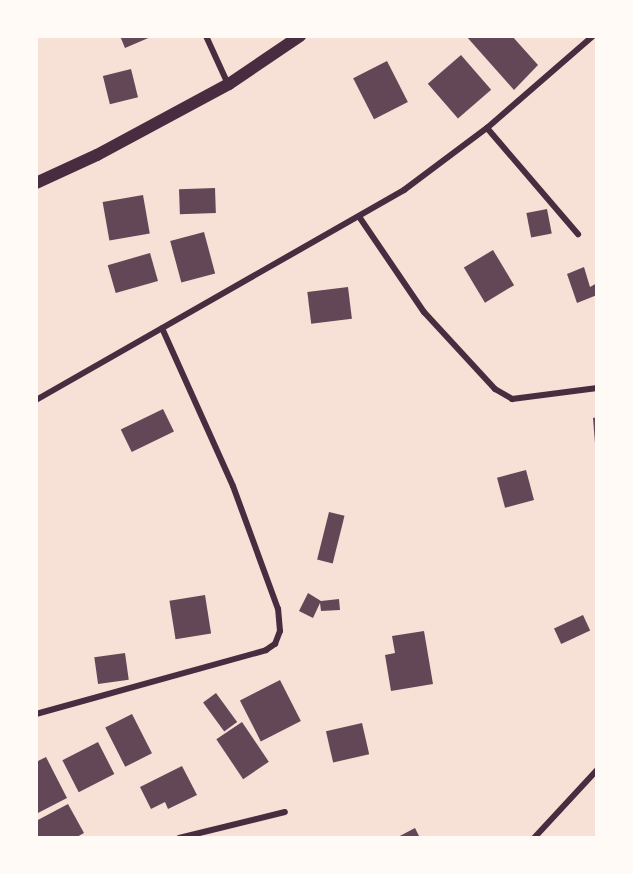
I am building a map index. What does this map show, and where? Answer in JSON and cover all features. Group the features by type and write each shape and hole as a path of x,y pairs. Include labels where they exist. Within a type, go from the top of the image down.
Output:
{"main road":[{"path":"36,183 97,155 229,84 300,36"}],"street":[{"path":"206,36 229,84"},
{"path":"36,400 235,284 360,218 487,128 593,36"},
{"path":"487,128 578,234"},
{"path":"360,218 424,312 495,389 512,399 597,388"},
{"path":"36,714 266,650 275,644 280,631 278,609 233,486 162,328"},
{"path":"534,838 597,770"},
{"path":"179,838 285,812"}],"building":[{"path":"120,36 153,36 125,48"},
{"path":"466,36 512,36 538,65 514,90"},
{"path":"461,55 491,90 458,119 428,84"},
{"path":"387,61 408,102 374,119 353,78"},
{"path":"131,69 138,97 110,104 103,76"},
{"path":"215,188 216,213 180,214 179,189"},
{"path":"143,195 150,233 109,241 103,202"},
{"path":"547,209 552,234 531,238 526,213"},
{"path":"204,232 215,274 181,283 170,241"},
{"path":"493,250 514,285 485,303 464,268"},
{"path":"150,253 158,281 116,293 108,265"},
{"path":"584,267 590,287 597,283 597,295 577,303 567,274"},
{"path":"348,287 352,319 311,324 307,292"},
{"path":"163,409 174,431 132,452 121,430"},
{"path":"597,417 597,443 595,443 593,418"},
{"path":"526,470 534,500 505,508 497,478"},
{"path":"329,512 345,516 333,563 317,560"},
{"path":"308,593 321,601 339,599 340,610 321,611 320,603 313,618 299,611"},
{"path":"205,595 211,634 176,639 169,601"},
{"path":"583,615 590,630 561,644 554,629"},
{"path":"424,631 433,684 391,691 385,655 395,653 392,636"},
{"path":"125,653 129,680 98,684 94,657"},
{"path":"280,680 301,721 261,741 240,700"},
{"path":"216,693 237,722 224,732 203,702"},
{"path":"132,714 152,753 125,767 105,728"},
{"path":"242,722 269,762 243,779 216,739"},
{"path":"362,723 369,754 333,763 326,731"},
{"path":"98,742 114,774 79,792 62,760"},
{"path":"46,757 67,798 36,814 36,762"},
{"path":"182,766 197,795 168,809 165,802 151,809 140,787"},
{"path":"68,804 84,833 75,838 36,838 36,821"},
{"path":"415,828 420,838 396,838"}]}
